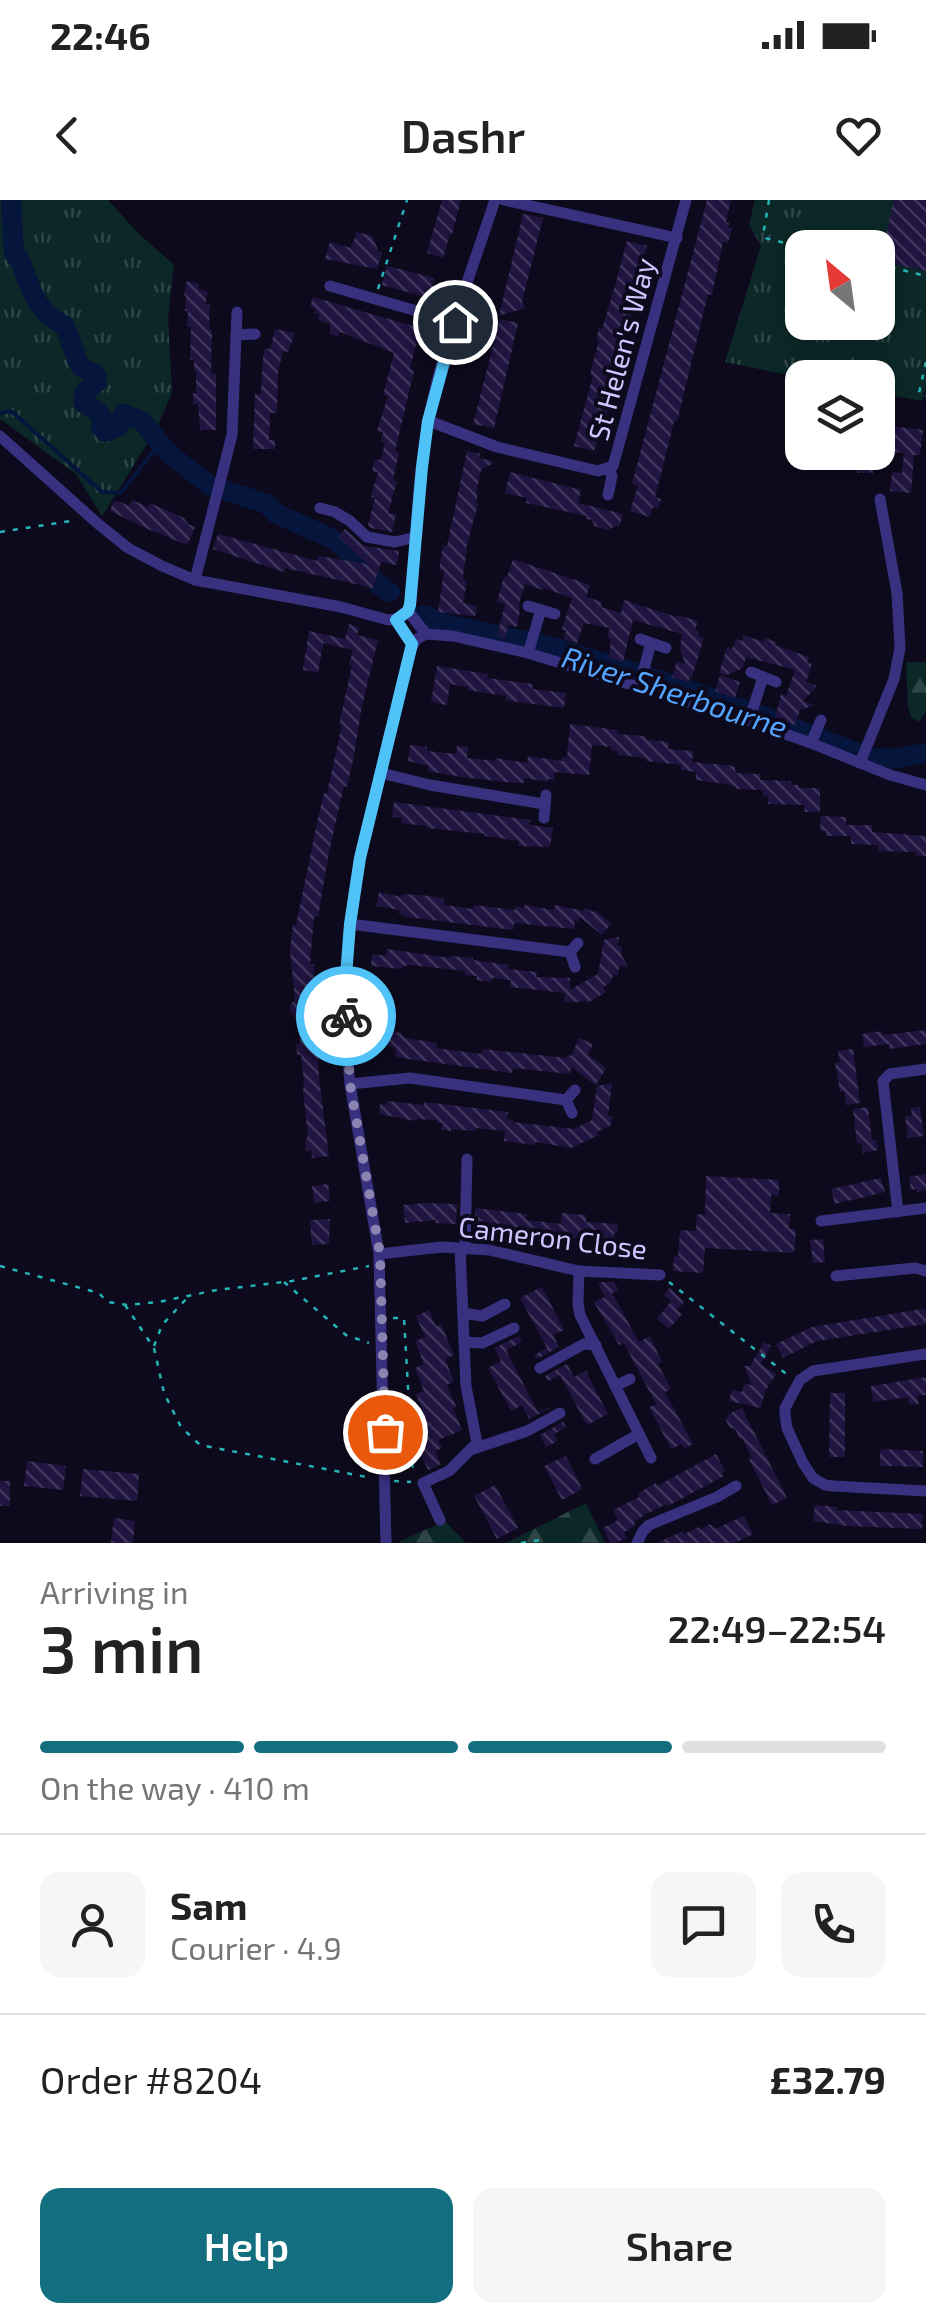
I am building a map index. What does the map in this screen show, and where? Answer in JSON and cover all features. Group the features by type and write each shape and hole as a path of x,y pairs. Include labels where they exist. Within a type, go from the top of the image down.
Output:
{"street":[{"path":"426,634 408,611 428,421 495,200"},
{"name":"St Helen's Way","path":"504,200 677,238"},
{"name":"St Helen's Way","path":"428,421 497,447 598,471 608,469 616,461 686,200"},
{"path":"346,290 351,276"},
{"path":"330,286 455,322"},
{"path":"195,580 232,435 238,312"},
{"path":"236,334 255,334"},
{"path":"0,436 128,548 195,580 341,607 388,620 396,620 408,611"},
{"name":"St Helen's Way","path":"608,469 612,476 608,495"},
{"path":"862,758 894,678 900,648 897,594 880,499"},
{"path":"320,508 336,512 367,537 395,542 416,537"},
{"path":"530,646 535,608 555,614"},
{"path":"396,620 412,644"},
{"path":"386,1543 380,1259 350,1084 346,976 360,858 412,644 426,634 530,646 812,734 890,775 926,785"},
{"path":"642,678 646,642 666,648"},
{"path":"751,714 757,675 776,682"},
{"path":"380,773 544,806"},
{"path":"350,924 574,948 575,966"},
{"path":"898,1212 883,1081 890,1074 926,1069"},
{"path":"350,1084 410,1078 568,1106 575,1090"},
{"path":"440,1520 423,1483 449,1472 477,1442 466,1386 464,1342 462,1249 467,1159"},
{"path":"821,1221 926,1208"},
{"name":"Cameron Close","path":"380,1259 420,1248 489,1250 579,1271 660,1275"},
{"path":"836,1276 914,1268 926,1271"},
{"path":"579,1271 578,1310 651,1458"},
{"path":"464,1313 482,1316 506,1304"},
{"path":"464,1342 482,1343 514,1328"},
{"path":"540,1368 584,1344 596,1345"},
{"path":"926,1354 822,1368 806,1375 785,1408 785,1422 803,1463 818,1482 926,1491"},
{"path":"615,1386 630,1378"},
{"path":"473,1449 527,1431 560,1414"},
{"path":"595,1459 639,1434"},
{"path":"637,1543 649,1525 736,1486"},
{"path":"717,1497 723,1510"}],"path":[{"path":"374,298 407,200"},
{"path":"769,200 765,238 785,243"},
{"path":"895,268 926,276"},
{"path":"926,362 919,393 926,396"},
{"path":"0,532 75,522 86,513"},
{"path":"0,1266 99,1293 107,1302 124,1304 284,1282 380,1259"},
{"path":"660,1275 798,1384"},
{"path":"284,1282 346,1335 372,1344"},
{"path":"154,1348 162,1326 189,1296"},
{"path":"124,1304 154,1348 164,1393 181,1427 200,1445 414,1482 404,1318 382,1319"},
{"path":"521,1543 542,1543"}],"green space":[{"path":"0,200 108,200 174,265 168,319 172,392 157,428 102,516 76,474 0,419"},
{"path":"755,200 926,200 926,385 922,401 895,396 895,360 785,360 785,374 725,362 761,246 749,224"},
{"path":"834,200 876,200 869,230 828,224"},
{"path":"906,662 926,662 926,711 919,722 911,717 908,706"},
{"path":"586,1503 605,1543 506,1543"},
{"path":"445,1521 466,1543 400,1543 400,1541"}],"building":[{"path":"442,200 461,200 443,258 427,253"},
{"path":"707,200 731,200 726,222 732,228 728,243 723,242 712,295 708,294 677,422 674,421 655,497 661,499 650,517 630,511 638,486 632,484"},
{"path":"894,200 926,200 926,271 895,264 895,230 887,230"},
{"path":"523,214 543,218 522,302 525,308 499,316"},
{"path":"357,232 372,236 382,252 377,269 325,259 330,242 351,248"},
{"path":"627,241 647,246 640,270 644,272 594,451 574,446 593,376 590,375 599,340 596,339"},
{"path":"387,266 435,278 429,298 382,285"},
{"path":"187,281 208,292 205,304 210,305 216,430 200,430 198,404 193,404 196,370 194,360 190,360 191,327 187,326 185,311"},
{"path":"313,297 420,328 395,451 399,452 393,480 397,481 388,513 396,514 392,532 368,525 378,472 372,471 375,459 381,460 385,443 381,442 383,432 377,431 388,396 383,395 394,353 340,332 338,337 330,334 330,324 318,320 316,309 310,307"},
{"path":"500,319 518,323 494,428 473,424"},
{"path":"275,329 295,333 288,352 283,351 278,371 277,413 270,413 269,440 275,440 275,449 253,449 255,394 261,394 263,357 265,348 270,349"},
{"path":"895,427 923,430 920,455 914,455 911,493 890,491 892,472 902,473 904,453 895,452"},
{"path":"467,451 495,462 481,470 478,504 466,549 463,603 477,606 475,616 438,612 443,546 447,546"},
{"path":"510,472 581,490 578,503 623,514 619,527 608,530 594,526 587,516 526,503 527,498 505,493"},
{"path":"132,500 148,507 150,503 184,518 195,527 188,543 110,511 113,502 129,506"},
{"path":"345,529 364,546 399,551 397,565 381,562 373,588 285,568 284,572 213,549 218,534 317,561 318,556 368,564 338,537"},
{"path":"513,559 590,585 586,597 602,602 601,607 621,613 624,600 698,621 695,630 704,638 691,680 690,676 688,682 672,677 677,661 685,664 680,648 682,634 633,620 623,662 609,658 610,628 584,623 577,643 563,639 566,631 562,629 572,598 544,588 525,584 517,627 508,625 505,638 497,636 505,604 497,602"},
{"path":"349,624 359,627 357,635 378,640 329,852 318,917 314,917 310,964 314,964 319,1077 329,1156 312,1158 311,1150 306,1151 304,1083 296,1044 300,1044 298,1023 290,1011 295,1000 290,951 342,725 353,650 323,643 318,673 303,670 309,631 345,639"},
{"path":"743,635 764,642 765,638 809,657 807,663 812,664 806,682 817,686 803,701 815,705 800,710 795,725 775,718 781,694 786,696 795,670 746,657 743,668 726,675 719,673 727,647 732,649 736,639 742,641"},
{"path":"437,666 533,684 532,689 566,693 564,708 505,700 506,696 450,684 447,705 431,702"},
{"path":"720,675 740,682 735,698 715,691"},
{"path":"570,724 669,742 668,749 693,751 692,762 734,766 736,773 761,774 760,780 791,781 791,785 799,788 820,788 820,812 805,812 804,805 768,804 763,790 696,780 696,772 681,770 681,765 617,755 618,751 611,747 592,745 589,775 555,772 554,780 548,782 462,777 428,771 428,766 408,761 410,745 456,754 457,746 468,747 467,758 495,761 527,763 528,756 562,761 562,757 567,757"},
{"path":"394,802 530,820 529,825 553,828 550,847 518,846 519,841 485,834 401,823 402,818 392,817"},
{"path":"821,816 846,817 846,825 872,825 872,832 926,836 926,856 878,851 878,845 851,844 851,836 826,836 826,831 820,831"},
{"path":"379,892 401,897 430,896 444,899 444,905 473,909 474,905 515,910 516,906 524,905 554,910 555,905 584,911 585,908 595,910 611,924 602,935 580,917 578,922 575,920 574,929 514,923 513,930 407,917 400,910 376,906"},
{"path":"619,937 618,946 622,947 628,967 619,966 618,976 614,974 603,987 606,992 587,1003 564,1002 565,993 510,987 511,980 476,980 477,976 465,975 465,971 410,965 402,969 371,966 372,954 386,956 387,949 473,958 509,965 508,969 537,972 536,977 570,978 570,990 598,974 604,940"},
{"path":"374,1022 386,1023 386,1031 401,1033 405,1038 437,1043 436,1048 481,1054 482,1049 567,1058 579,1038 593,1044 588,1055 606,1068 596,1085 571,1067 570,1074 513,1068 512,1073 401,1058 395,1056 396,1047 371,1045"},
{"path":"926,1030 926,1044 889,1049 889,1044 864,1047 862,1034"},
{"path":"853,1049 860,1103 846,1105 835,1063 840,1062 838,1051"},
{"path":"612,1083 608,1116 612,1116 611,1125 571,1148 504,1141 505,1131 441,1130 442,1123 437,1120 416,1121 379,1114 380,1104 386,1105 387,1101 424,1102 508,1112 507,1119 513,1122 574,1129 592,1120 597,1086"},
{"path":"868,1107 872,1140 876,1140 878,1150 863,1153 861,1143 857,1144 853,1109"},
{"path":"920,1107 924,1136 908,1138 905,1116 912,1115 911,1108"},
{"path":"926,1174 926,1190 911,1190 909,1177"},
{"path":"706,1176 779,1180 779,1196 771,1195 770,1213 790,1214 789,1229 796,1229 794,1253 705,1248 703,1273 673,1271 680,1230 696,1231 697,1214 705,1215"},
{"path":"881,1178 885,1192 835,1204 831,1189"},
{"path":"328,1184 330,1201 314,1203 312,1186"},
{"path":"457,1204 456,1224 435,1223 436,1220 405,1223 403,1205"},
{"path":"475,1208 527,1214 526,1220 561,1224 562,1213 586,1215 586,1222 618,1224 617,1234 614,1233 614,1239 536,1238 536,1234 475,1226"},
{"path":"330,1219 329,1244 312,1245 310,1220"},
{"path":"823,1239 825,1262 813,1263 810,1240"},
{"path":"614,1282 619,1290 612,1293 639,1342 650,1336 671,1389 665,1392 693,1444 684,1449 682,1444 671,1449 649,1407 656,1404 624,1343 619,1345 594,1302 605,1297 598,1284"},
{"path":"542,1287 564,1330 553,1335 559,1347 537,1359 534,1355 547,1348 520,1298"},
{"path":"670,1288 684,1302 677,1310 682,1314 669,1329 657,1319 671,1301 664,1295"},
{"path":"429,1310 436,1326 441,1324 454,1355 445,1359 454,1381 447,1385 462,1430 438,1440 442,1448 435,1451 441,1464 428,1470 417,1447 427,1442 418,1420 425,1417 416,1394 424,1391 415,1368 424,1364 415,1341 425,1337 416,1316"},
{"path":"926,1310 926,1324 817,1341 783,1358 776,1344 812,1327"},
{"path":"519,1336 522,1342 506,1350 538,1412 553,1406 529,1419 522,1405 511,1411 488,1368 501,1361 494,1348"},
{"path":"764,1342 771,1346 761,1364 776,1374 765,1391 761,1408 729,1401 732,1390 742,1392 744,1384 752,1385 744,1366 750,1366"},
{"path":"567,1364 574,1377 586,1371 608,1414 587,1425 560,1375 548,1381 545,1376"},
{"path":"926,1377 926,1395 917,1396 919,1404 909,1405 908,1397 873,1402 871,1386"},
{"path":"830,1393 845,1393 845,1457 829,1457"},
{"path":"742,1408 787,1498 772,1505 742,1438 726,1420"},
{"path":"563,1422 566,1427 554,1434 558,1441 546,1447 540,1435"},
{"path":"880,1449 923,1451 923,1467 880,1466"},
{"path":"716,1454 724,1476 648,1513 624,1532 627,1538 610,1543 603,1528 618,1520 613,1510 656,1483 657,1486"},
{"path":"566,1456 582,1489 562,1500 544,1466"},
{"path":"27,1461 66,1466 63,1490 24,1486"},
{"path":"83,1469 139,1474 137,1501 80,1496"},
{"path":"0,1481 10,1481 10,1506 0,1506"},
{"path":"495,1485 518,1528 497,1539 474,1496"},
{"path":"815,1505 837,1507 836,1510 923,1514 922,1529 813,1521"},
{"path":"744,1516 753,1534 735,1543 657,1543 710,1524 715,1529"},
{"path":"114,1518 135,1521 133,1543 111,1543"}],"waterway":[{"name":"River Sherbourne","path":"11,200 14,253 39,305 65,326 79,364 96,375 97,382 84,393 84,403 98,412 105,432 119,426 123,414 141,420 167,452 209,485 267,504 275,513 333,539 390,592"},
{"path":"0,413 11,411 102,492 121,493 160,443"},
{"name":"River Sherbourne","path":"424,615 445,624 550,646 655,679 871,758 926,753"}],"way so far":[{"path":"346,1016 350,1084 380,1254 385,1432"}],"route":[{"path":"346,1016 350,924 360,858 412,644 396,620 410,605 428,421 455,322"}]}
